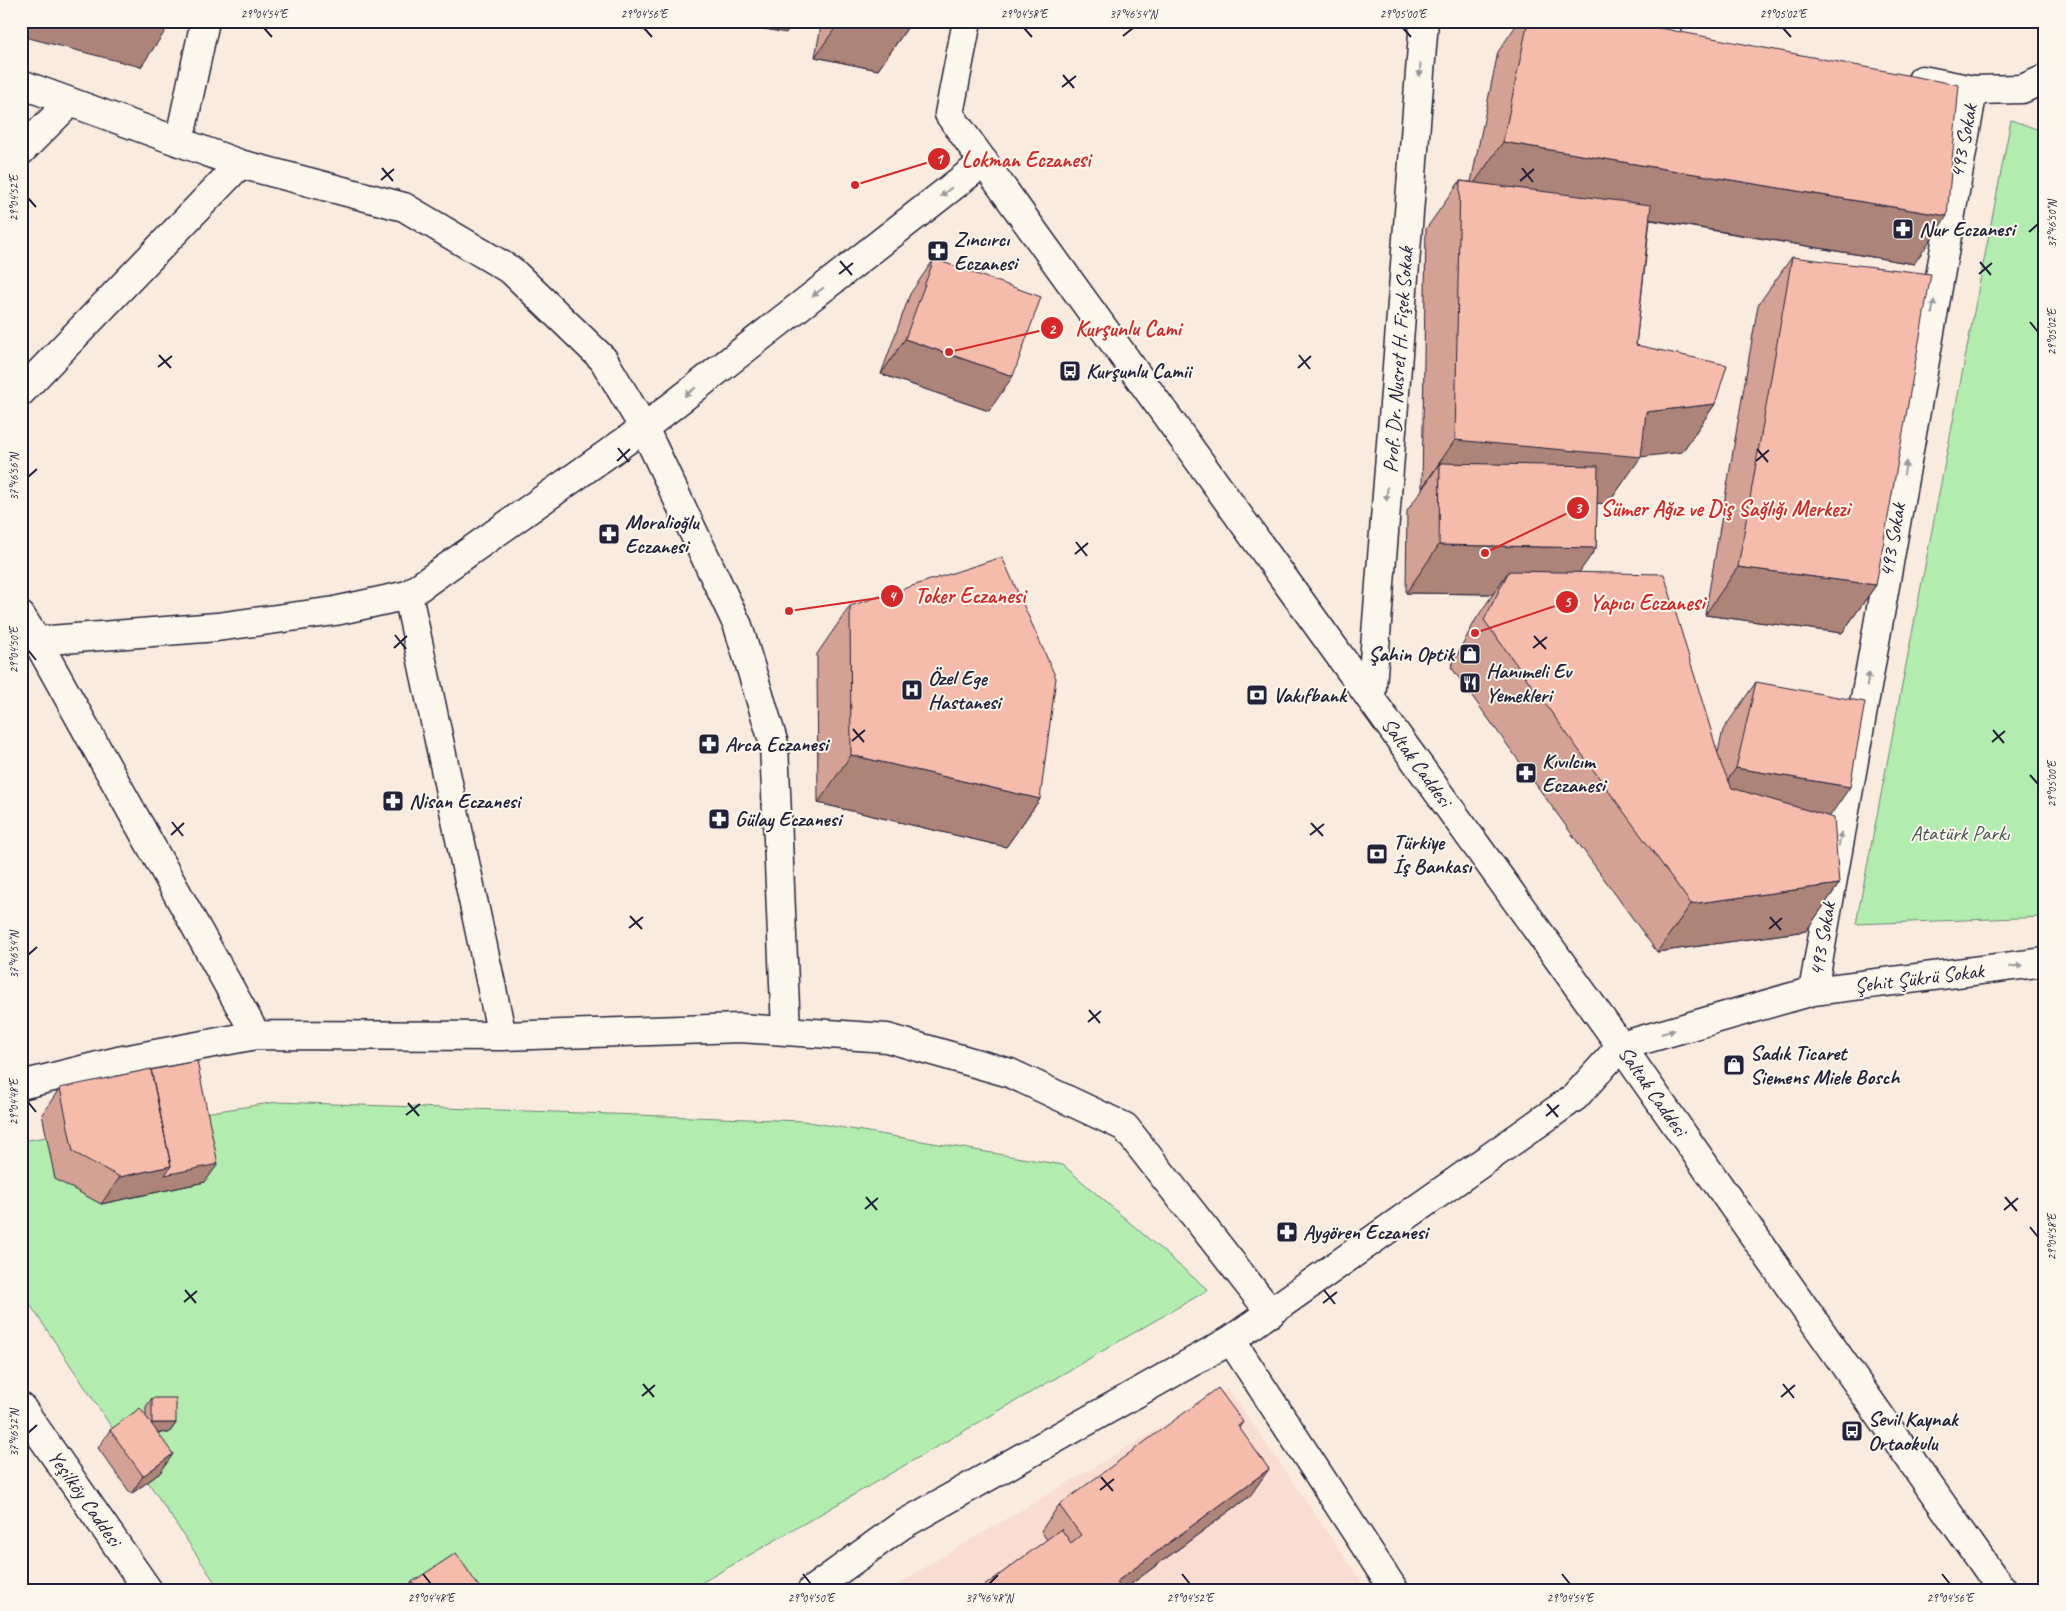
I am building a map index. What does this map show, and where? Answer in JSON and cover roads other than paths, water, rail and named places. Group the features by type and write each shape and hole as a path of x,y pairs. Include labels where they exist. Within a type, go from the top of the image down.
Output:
{"street":[{"path":"179,142 205,21"},
{"name":"Saltak Caddesi","path":"967,21 950,114 1621,1046 2002,1590"},
{"name":"Prof. Dr. Nusret H. Fişek Sokak","path":"1371,699 1424,21"},
{"path":"1623,21 1687,34"},
{"path":"1900,77 1973,90 2022,89 2045,79"},
{"path":"21,84 240,164 404,207 512,271 603,359 644,428 738,626 774,744 786,1031"},
{"name":"493 Sokak","path":"1813,991 1973,90"},
{"path":"21,151 69,103"},
{"path":"37,641 216,627 335,611 408,595 644,428 984,162"},
{"path":"21,392 240,164"},
{"path":"408,595 502,1036"},
{"path":"21,616 37,641 256,1035"},
{"name":"Şehit Şükrü Sokak","path":"1621,1046 1813,991 2045,962"},
{"path":"21,1085 118,1061 256,1035 502,1036 740,1028 887,1038 1010,1073 1125,1127 1270,1312"},
{"path":"812,1590 902,1525 1231,1340 1575,1097 1621,1046"},
{"path":"1231,1340 1394,1590"},
{"name":"Yeşilköy Caddesi","path":"21,1407 148,1590"}],"place":[{"name":"Lokman Eczanesi","path":"855,185"},
{"name":"Nur Eczanesi","path":"1903,229"},
{"name":"Zıncırcı Eczanesi","path":"938,251"},
{"name":"Kurşunlu Cami","path":"949,352"},
{"name":"Kurşunlu Camii","path":"1070,371"},
{"name":"Moralioğlu Eczanesi","path":"609,534"},
{"name":"Sümer Ağız ve Diş Sağlığı Merkezi","path":"1485,553"},
{"name":"Toker Eczanesi","path":"789,611"},
{"name":"Yapıcı Eczanesi","path":"1475,633"},
{"name":"Şahin Optik","path":"1470,654"},
{"name":"Hanımeli Ev Yemekleri","path":"1470,683"},
{"name":"Özel Ege Hastanesi","path":"912,690"},
{"name":"Vakıfbank","path":"1257,695"},
{"name":"Arca Eczanesi","path":"709,744"},
{"name":"Kıvılcım Eczanesi","path":"1526,773"},
{"name":"Nisan Eczanesi","path":"393,801"},
{"name":"Gülay Eczanesi","path":"719,819"},
{"name":"Türkiye İş Bankası","path":"1377,854"},
{"name":"Sadık Ticaret Siemens Miele Bosch","path":"1734,1065"},
{"name":"Aygören Eczanesi","path":"1287,1232"},
{"name":"Sevil Kaynak Ortaokulu","path":"1852,1431"}],"park label":[{"name":"Atatürk Parkı","path":"1960,833"}]}
